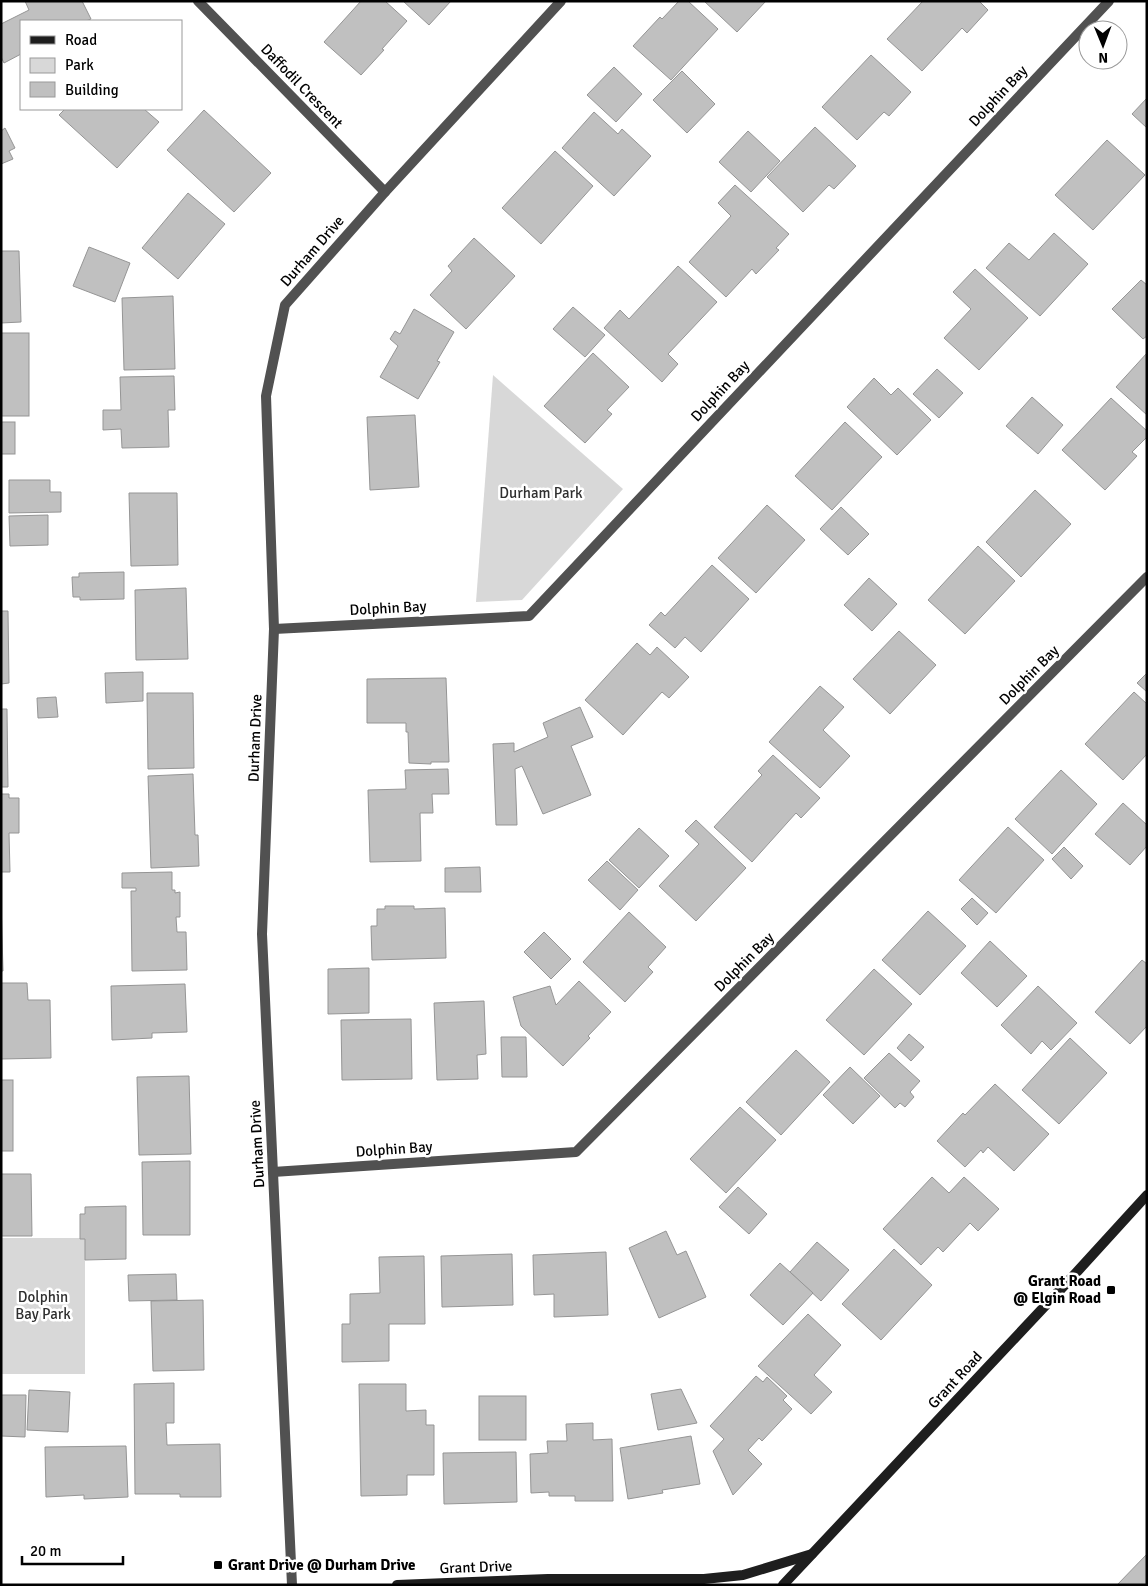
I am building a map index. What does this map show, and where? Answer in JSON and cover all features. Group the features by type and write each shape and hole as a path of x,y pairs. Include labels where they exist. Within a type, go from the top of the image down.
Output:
{"street":[{"name":"Daffodil Crescent","path":"198,1 385,192"},
{"name":"Durham Drive","path":"292,1585 262,934 274,629 266,396 285,305 385,192 560,1"},
{"name":"Dolphin Bay","path":"274,629 529,616 1109,1"},
{"name":"Dolphin Bay","path":"273,1172 576,1152 1147,577"},
{"name":"Grant Road","path":"783,1585 814,1554 1147,1195"},
{"name":"Grant Drive","path":"397,1585 704,1579 743,1575 814,1554"}],"green space":[{"name":"Durham Park","path":"493,375 623,489 522,600 476,602"},
{"name":"Dolphin Bay Park","path":"1,1238 85,1238 85,1374 1,1374"}],"building":[{"path":"25,1 82,1 91,19 20,20 20,55 4,63 1,57 1,24 29,10"},
{"path":"361,1 385,1 407,21 361,75 324,42"},
{"path":"403,1 451,1 429,25"},
{"path":"679,1 688,1 718,29 671,80 633,46 660,17 662,19"},
{"path":"704,1 766,1 737,32"},
{"path":"923,1 979,1 988,10 967,33 962,28 922,71 887,39"},
{"path":"871,55 911,92 889,116 884,112 857,140 822,107"},
{"path":"614,67 642,94 616,122 587,95"},
{"path":"682,71 715,104 687,133 653,100"},
{"path":"1147,98 1147,128 1132,114"},
{"path":"64,110 145,110 159,122 117,168 59,115"},
{"path":"204,110 271,173 234,212 167,150"},
{"path":"594,112 618,134 622,129 651,156 614,196 562,148"},
{"path":"815,127 856,166 834,189 829,185 803,212 767,177"},
{"path":"5,128 15,148 9,151 13,159 1,164 1,131"},
{"path":"748,131 780,161 751,192 719,162"},
{"path":"1107,140 1145,175 1093,230 1055,195"},
{"path":"555,151 593,186 541,244 502,208"},
{"path":"735,185 789,234 776,248 779,250 756,274 752,269 726,297 689,262 731,216 718,203"},
{"path":"188,193 225,224 178,279 142,248"},
{"path":"1054,233 1088,264 1040,316 986,268 1009,243 1029,260"},
{"path":"474,238 515,276 466,329 430,295 452,271 448,266"},
{"path":"89,247 130,263 115,302 73,286"},
{"path":"1,251 19,251 21,322 1,323"},
{"path":"678,266 717,302 668,354 678,364 662,382 604,328 620,310 629,319"},
{"path":"975,269 1028,318 979,370 944,338 971,309 953,292"},
{"path":"1141,280 1147,285 1147,336 1143,339 1112,309"},
{"path":"173,296 175,369 124,370 122,298"},
{"path":"573,307 605,335 585,357 553,329"},
{"path":"414,309 454,332 437,361 440,362 418,399 380,377 398,346 390,339 395,331 400,334"},
{"path":"1,333 29,333 29,416 1,416"},
{"path":"593,353 629,387 607,410 612,414 585,443 544,406"},
{"path":"1147,353 1147,415 1116,387"},
{"path":"937,369 963,393 939,418 913,394"},
{"path":"174,376 175,410 168,410 169,447 122,448 121,429 103,430 103,410 121,410 120,377"},
{"path":"874,378 891,395 898,388 931,420 897,455 847,407"},
{"path":"1032,397 1063,425 1038,454 1006,426"},
{"path":"1111,398 1147,431 1147,437 1132,452 1137,456 1105,490 1062,450"},
{"path":"415,415 419,487 370,490 367,417"},
{"path":"1,422 15,422 15,454 1,454"},
{"path":"845,422 882,457 832,510 795,476"},
{"path":"9,480 50,480 50,492 61,492 61,512 9,513"},
{"path":"1035,490 1071,524 1021,577 986,542"},
{"path":"129,493 177,493 178,565 131,566"},
{"path":"767,505 805,540 756,593 718,558"},
{"path":"841,507 869,534 848,555 820,529"},
{"path":"48,515 48,545 10,546 9,516"},
{"path":"978,546 1015,581 965,634 928,600"},
{"path":"712,565 749,599 701,652 685,637 675,648 649,625 661,612 665,616"},
{"path":"124,572 124,599 80,600 80,597 73,597 72,577 79,577 79,573"},
{"path":"869,578 897,604 872,631 844,605"},
{"path":"186,588 188,659 136,660 135,590"},
{"path":"1,611 8,611 9,683 1,684"},
{"path":"899,631 936,665 890,714 853,679"},
{"path":"637,643 650,655 657,647 689,677 669,698 662,692 623,735 585,700"},
{"path":"143,672 143,701 106,703 105,673"},
{"path":"1147,673 1147,692 1137,683"},
{"path":"446,678 449,762 431,762 431,764 409,763 406,723 367,723 367,679"},
{"path":"820,686 844,707 823,730 850,756 820,788 769,742"},
{"path":"1134,692 1147,704 1147,754 1123,780 1085,744"},
{"path":"147,693 193,693 194,768 148,769"},
{"path":"56,697 58,717 38,718 37,698"},
{"path":"580,707 593,737 571,746 591,795 543,814 522,766 515,769 517,825 496,825 493,744 514,743 514,752 548,737 543,723"},
{"path":"1,709 7,709 8,787 1,787"},
{"path":"773,755 820,798 801,818 796,813 752,862 714,827 762,775 758,771"},
{"path":"448,769 449,794 432,794 433,813 420,813 421,861 370,862 368,790 406,789 405,770"},
{"path":"1061,770 1097,804 1052,854 1015,819"},
{"path":"193,774 195,835 198,835 199,866 151,868 148,776"},
{"path":"1,794 9,794 9,798 19,798 19,833 9,833 10,872 1,872"},
{"path":"1123,803 1147,825 1147,846 1130,865 1095,834"},
{"path":"696,820 746,868 696,921 659,886 699,844 685,831"},
{"path":"1008,827 1044,860 996,913 959,880"},
{"path":"639,828 669,856 639,888 609,860"},
{"path":"1064,847 1083,866 1071,879 1052,859"},
{"path":"607,861 638,890 620,910 588,880"},
{"path":"480,867 481,892 445,892 445,868"},
{"path":"172,872 172,890 175,890 175,893 180,892 180,917 176,917 177,932 186,932 187,970 132,971 131,891 136,891 136,888 122,888 122,873"},
{"path":"972,898 988,913 977,925 961,909"},
{"path":"1,900 3,971 1,971"},
{"path":"385,906 414,906 414,909 445,908 446,958 372,960 371,926 377,926 377,909 385,909"},
{"path":"928,911 966,946 920,995 882,960"},
{"path":"629,912 666,947 648,967 653,972 625,1002 583,962"},
{"path":"544,932 571,959 551,979 524,952"},
{"path":"990,941 1027,976 997,1007 961,973"},
{"path":"1142,960 1147,964 1147,1026 1130,1044 1095,1012"},
{"path":"369,968 369,1013 328,1014 328,969"},
{"path":"874,969 912,1004 864,1055 826,1020"},
{"path":"579,981 611,1012 588,1036 590,1038 563,1066 521,1026 513,997 550,986 556,1005"},
{"path":"1,983 27,983 28,1000 50,1000 51,1058 1,1059"},
{"path":"185,984 187,1032 152,1033 152,1038 112,1040 111,986"},
{"path":"1038,986 1077,1023 1051,1050 1042,1041 1031,1054 1001,1025"},
{"path":"484,1001 486,1054 477,1055 478,1079 437,1080 434,1003"},
{"path":"411,1019 412,1079 342,1080 341,1020"},
{"path":"909,1034 924,1047 911,1061 897,1048"},
{"path":"501,1037 526,1037 527,1077 502,1077"},
{"path":"1070,1038 1107,1073 1059,1124 1022,1090"},
{"path":"796,1050 830,1082 781,1135 746,1102"},
{"path":"889,1053 920,1081 910,1092 914,1097 905,1107 900,1103 895,1108 864,1078"},
{"path":"850,1067 880,1096 853,1124 823,1095"},
{"path":"189,1076 191,1154 139,1155 137,1077"},
{"path":"1,1080 13,1080 13,1151 1,1151"},
{"path":"995,1084 1049,1134 1014,1171 988,1147 983,1153 981,1150 965,1167 937,1141 963,1113 965,1115"},
{"path":"740,1107 776,1140 726,1193 690,1159"},
{"path":"190,1161 190,1235 143,1235 142,1162"},
{"path":"1,1174 31,1174 32,1236 1,1236"},
{"path":"932,1177 949,1193 964,1177 999,1209 978,1231 970,1223 943,1252 938,1247 921,1265 883,1229"},
{"path":"738,1187 767,1214 749,1234 719,1207"},
{"path":"126,1206 126,1259 85,1260 85,1239 80,1239 80,1214 85,1214 85,1207"},
{"path":"666,1231 677,1255 686,1251 706,1297 659,1318 629,1248"},
{"path":"817,1242 849,1270 821,1301 790,1272"},
{"path":"894,1249 932,1285 881,1340 842,1304"},
{"path":"606,1252 608,1315 554,1317 554,1294 534,1295 533,1255"},
{"path":"512,1254 513,1305 442,1307 441,1256"},
{"path":"424,1256 425,1324 389,1324 389,1361 342,1362 342,1324 350,1324 350,1294 380,1293 379,1257"},
{"path":"780,1263 813,1293 783,1325 750,1295"},
{"path":"176,1274 177,1300 129,1301 128,1275"},
{"path":"203,1300 204,1370 153,1371 151,1301"},
{"path":"808,1314 841,1345 814,1375 832,1392 811,1414 758,1366"},
{"path":"756,1376 763,1382 767,1377 787,1396 783,1400 792,1409 762,1441 759,1438 748,1450 762,1464 733,1495 713,1451 724,1439 710,1426"},
{"path":"174,1383 174,1423 166,1423 167,1445 220,1444 221,1497 180,1497 180,1494 135,1494 134,1384"},
{"path":"359,1384 406,1384 406,1411 426,1410 426,1425 434,1425 434,1475 407,1475 407,1495 361,1496"},
{"path":"681,1389 697,1423 658,1430 651,1394"},
{"path":"29,1390 70,1392 68,1432 27,1430"},
{"path":"1,1395 26,1395 25,1437 1,1436"},
{"path":"479,1396 526,1396 526,1440 479,1440"},
{"path":"593,1423 593,1440 612,1439 613,1501 575,1501 575,1496 549,1496 549,1492 531,1493 530,1454 548,1453 547,1441 567,1441 566,1424"},
{"path":"691,1436 700,1484 662,1490 663,1493 628,1499 620,1448"},
{"path":"126,1446 128,1497 84,1499 84,1495 46,1497 45,1447"},
{"path":"516,1452 517,1502 444,1504 443,1453"},
{"path":"1147,1554 1147,1585 1117,1585"}],"place":[{"name":"Grant Road @ Elgin Road","path":"1111,1290"},
{"name":"Grant Drive @ Durham Drive","path":"218,1565"}]}
